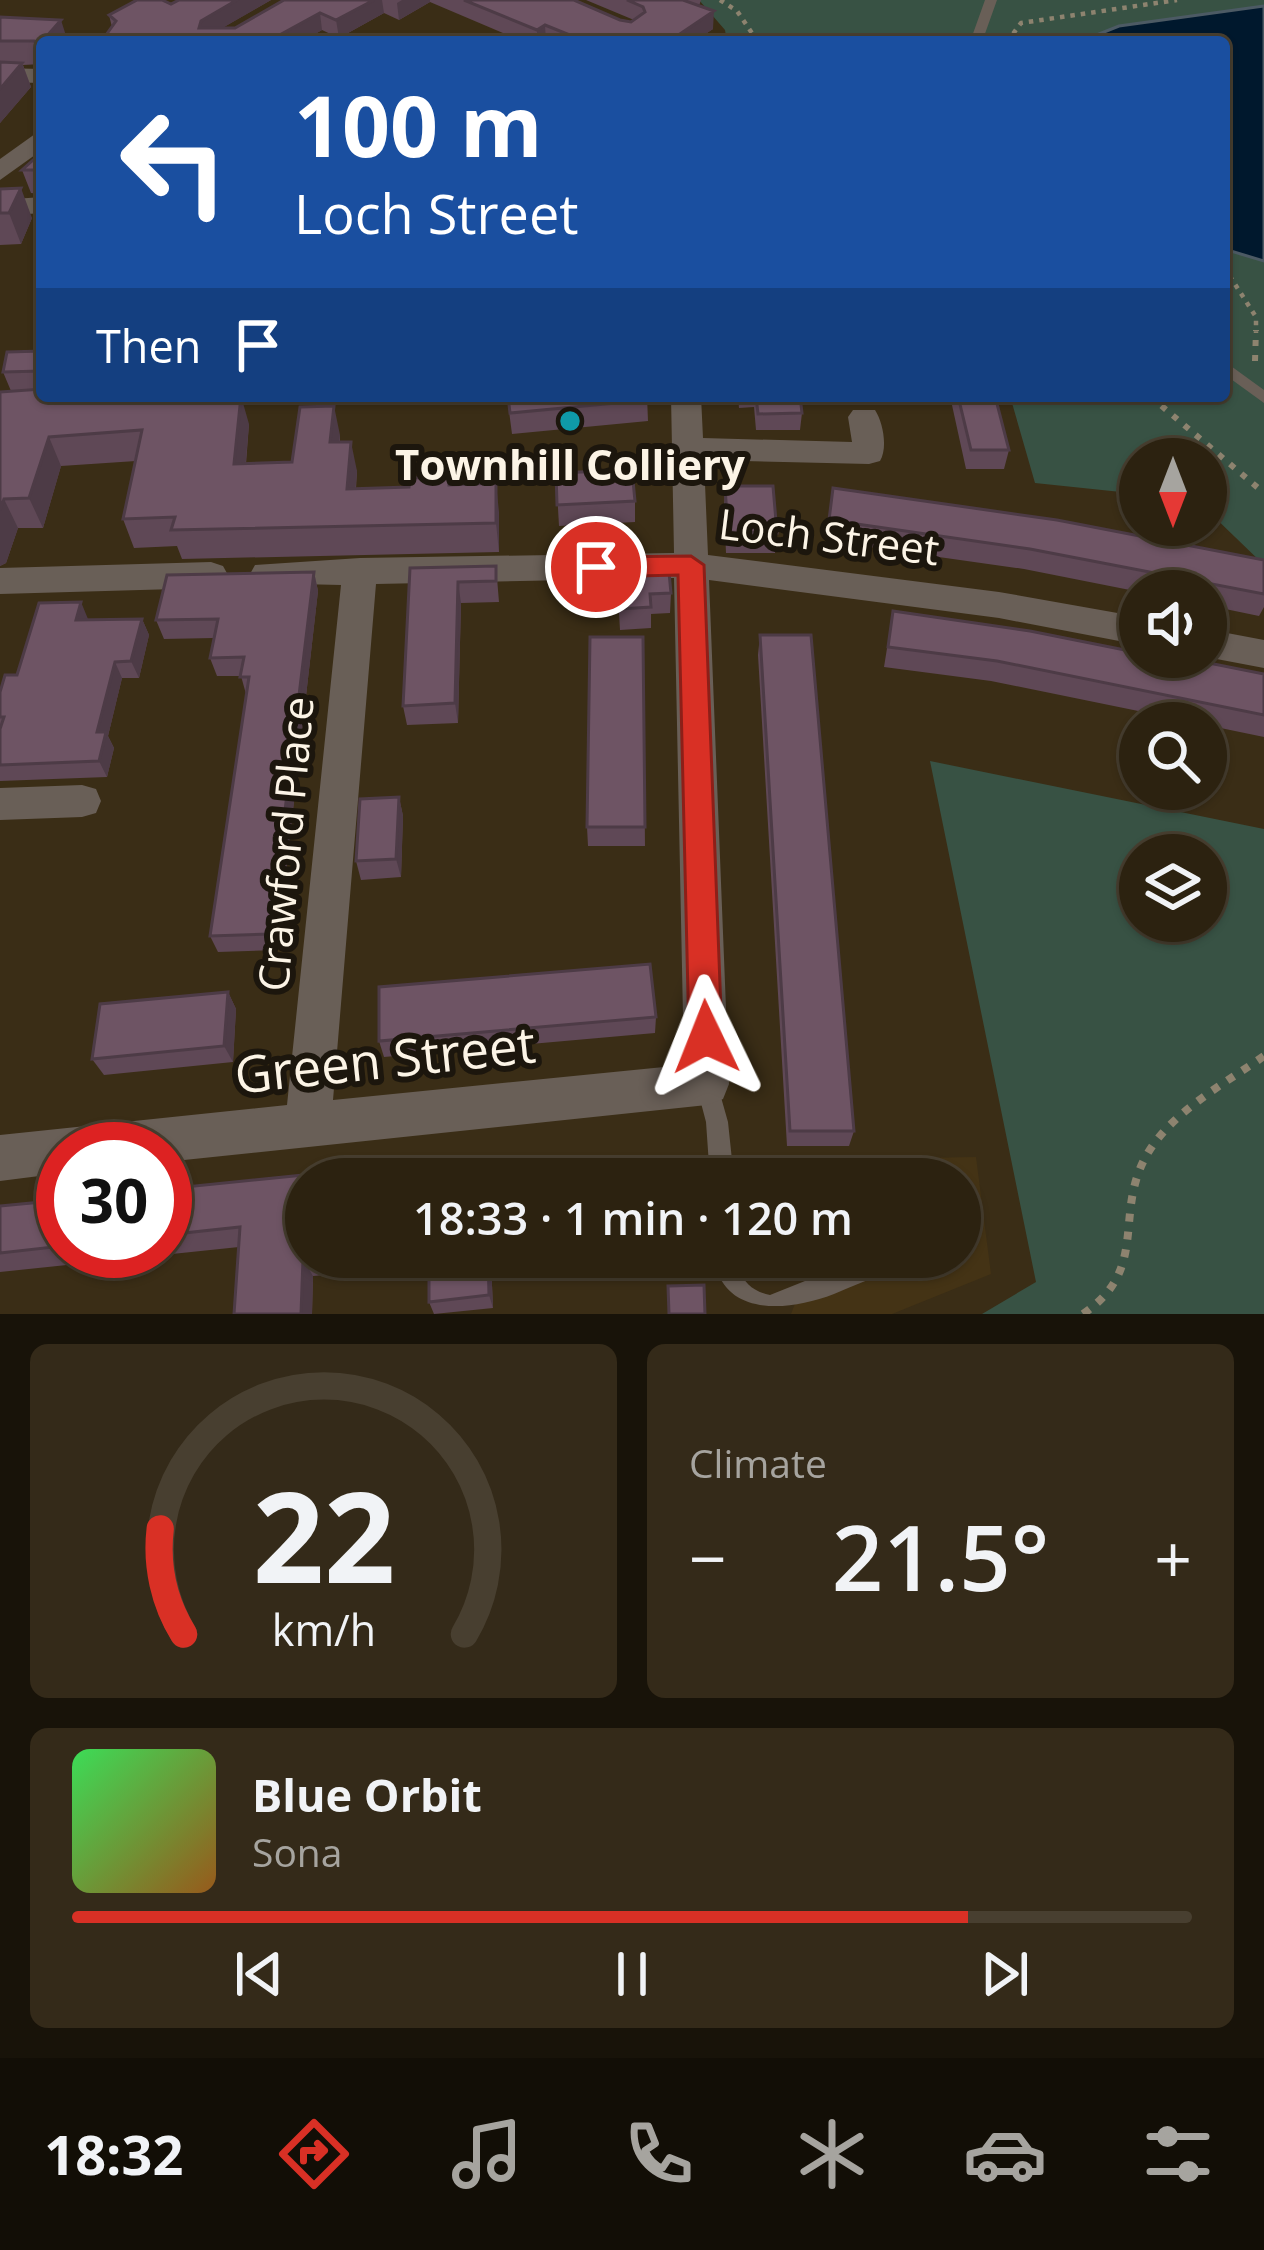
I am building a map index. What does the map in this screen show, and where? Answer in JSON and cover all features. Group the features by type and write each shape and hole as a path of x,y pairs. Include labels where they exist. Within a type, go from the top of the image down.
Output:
{"street":[{"path":"0,75 36,76"},
{"path":"0,172 36,142"},
{"path":"0,208 36,205"},
{"path":"0,408 92,402"},
{"path":"686,402 707,1084"},
{"path":"688,449 869,453 864,416"},
{"name":"Loch Street","path":"0,581 691,565 1000,604 1119,627"},
{"name":"Crawford Place","path":"308,1125 360,571"},
{"path":"1227,647 1264,654"},
{"path":"0,805 82,801"},
{"name":"Green Street","path":"192,1137 707,1084"},
{"path":"0,1158 36,1153"}],"lane":[{"path":"978,36 991,0"},
{"path":"1230,371 1259,393"},
{"path":"707,1084 720,1158"},
{"path":"732,1278 735,1291 748,1304 770,1307 842,1278"}],"path":[{"path":"721,0 737,11 754,36"},
{"path":"1011,36 1021,23 1178,0"},
{"path":"1230,276 1256,316 1259,393"},
{"path":"1157,402 1264,493"},
{"path":"1083,1314 1101,1305 1130,1258 1143,1160 1166,1131 1264,1056"}],"shaded area":[{"path":"981,1196 991,1274 892,1314 791,1314 805,1278 981,1278"}],"green space":[{"path":"699,0 1264,0 1264,565 1227,529 1227,438 1119,438 1119,492 1035,483 1012,402 1230,402 1230,36 726,36"},
{"path":"930,761 1119,799 1119,810 1171,810 1264,829 1264,1314 982,1314 1036,1282"}],"water":[{"path":"1264,6 1264,261 1230,251 1230,36 1094,36 1119,26"}],"building":[{"path":"137,0 171,4 237,0 201,21 199,28 235,28 284,0 374,0 336,20 320,13 278,36 105,36 116,21 109,15"},
{"path":"464,0 574,0 631,22 645,12 627,0 683,0 714,11 677,36 572,36 545,25 537,30"},
{"path":"0,17 61,20 47,36 36,36 36,43 0,41"},
{"path":"0,62 22,63 0,89"},
{"path":"21,188 9,213 0,213 0,189"},
{"path":"36,351 36,371 3,372 7,352"},
{"path":"36,389 36,402 240,402 234,464 292,462 300,407 334,406 330,442 351,442 347,489 409,487 410,478 449,477 449,485 496,483 496,523 171,530 175,517 123,519 142,430 49,437 29,498 4,499 0,510 0,392"},
{"path":"509,402 627,402 510,413"},
{"path":"757,402 801,402 802,413 758,414"},
{"path":"959,402 997,402 1009,450 971,450"},
{"path":"632,470 635,501 557,505 556,473"},
{"path":"725,486 773,486 777,533 728,532"},
{"path":"833,488 1057,520 1119,532 1119,546 1192,546 1264,560 1264,594 1227,587 1227,570 1139,570 829,520"},
{"path":"668,562 671,593 650,594 651,607 620,609 616,564"},
{"path":"496,566 496,581 458,582 455,703 403,706 410,568"},
{"path":"314,572 270,934 210,936 249,677 240,677 244,657 210,658 218,619 156,620 167,575"},
{"path":"81,602 76,620 142,619 131,661 115,662 97,732 106,732 99,761 0,765 4,717 0,717 0,692 5,675 17,675 39,603"},
{"path":"893,611 1119,649 1119,678 1227,678 1227,667 1264,674 1264,715 1227,708 1227,702 1200,702 997,661 888,647"},
{"path":"760,635 811,635 854,1131 790,1131"},
{"path":"590,637 643,637 645,827 587,827"},
{"path":"399,797 396,859 356,861 360,799"},
{"path":"650,964 656,1017 379,1041 379,987"},
{"path":"228,992 224,1046 92,1059 100,1004"},
{"path":"285,1177 285,1278 302,1278 301,1314 234,1314 240,1227 192,1232 192,1186"},
{"path":"36,1203 36,1249 0,1253 0,1206"},
{"path":"429,1278 489,1278 489,1295 429,1302"},
{"path":"704,1285 705,1314 669,1314 668,1286"}],"place":[{"name":"Townhill Colliery","path":"570,421"}],"route":[{"path":"596,567 691,565 706,1037"}]}
